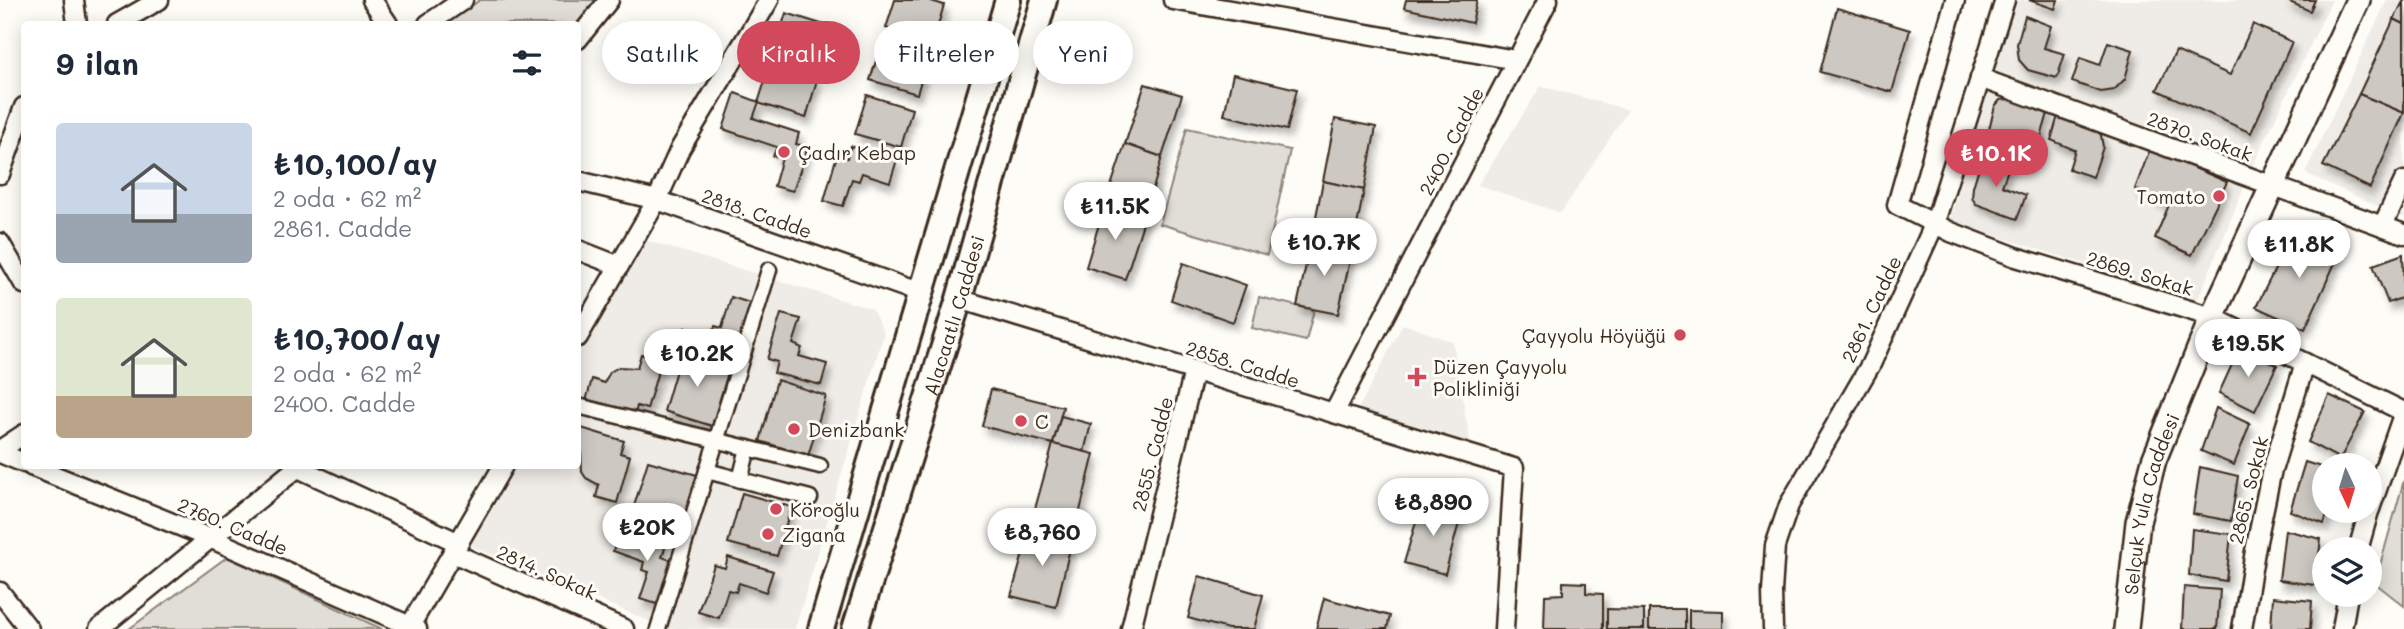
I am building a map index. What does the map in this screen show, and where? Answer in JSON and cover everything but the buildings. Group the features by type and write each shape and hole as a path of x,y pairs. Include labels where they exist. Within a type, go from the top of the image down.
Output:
{"main road":[{"name":"Alacaatlı Caddesi","path":"821,629 1008,0"},
{"name":"Alacaatlı Caddesi","path":"855,629 959,299 1044,0"}],"street":[{"path":"74,0 77,21"},
{"path":"122,21 159,0"},
{"path":"372,0 386,21"},
{"path":"432,21 463,0"},
{"path":"581,35 609,0"},
{"path":"581,332 657,200 680,149 769,0"},
{"path":"1173,0 1516,60"},
{"name":"2400. Cadde","path":"1334,413 1548,0"},
{"name":"2869. Sokak","path":"1955,0 1897,205 1934,225 2037,264 2212,317 2404,412"},
{"name":"2861. Cadde","path":"1773,629 1775,546 1788,505 1871,364 1934,225 2005,0"},
{"name":"Selçuk Yula Caddesi","path":"2126,629 2138,522 2148,479 2212,317 2358,0"},
{"name":"2870. Sokak","path":"1980,78 2404,234"},
{"path":"0,174 21,115"},
{"path":"2383,225 2404,181"},
{"name":"2818. Cadde","path":"581,182 657,200 921,293"},
{"path":"0,243 21,279"},
{"path":"581,251 619,266"},
{"path":"659,629 769,270"},
{"name":"2858. Cadde","path":"959,299 1514,468 1504,629"},
{"name":"2865. Sokak","path":"2242,629 2271,474 2305,363"},
{"name":"2855. Cadde","path":"1131,629 1194,371"},
{"path":"581,407 820,466"},
{"path":"2382,474 2404,412"},
{"path":"0,452 21,437"},
{"path":"740,480 748,448"},
{"path":"0,452 21,462"},
{"name":"2760. Cadde","path":"38,469 212,539 413,628"},
{"path":"99,629 212,539 292,469"},
{"name":"2814. Sokak","path":"301,469 624,629"},
{"path":"413,628 501,469"},
{"path":"707,471 810,498"},
{"path":"0,592 29,629"},
{"path":"2342,629 2346,607"}],"shaded area":[{"path":"480,0 603,0 581,29 581,21 450,21"},
{"path":"2015,0 2332,0 2255,161 2196,304 2088,265 1949,221"},
{"path":"2387,0 2404,0 2404,218 2305,173"},
{"path":"1541,86 1628,110 1561,213 1478,185"},
{"path":"1187,128 1290,150 1267,255 1160,224"},
{"path":"645,240 872,309 884,333 795,629 668,629 464,543 508,469 581,469 581,347"},
{"path":"1259,297 1314,310 1306,341 1252,328"},
{"name":"Düzen Çayyolu Polikliniği","path":"1403,324 1453,342 1471,447 1356,413"},
{"path":"2404,480 2404,606 2382,589 2382,558"},
{"path":"227,557 382,629 129,629"}],"place":[{"name":"Çadır Kebap","path":"784,152"},
{"name":"Tomato","path":"2219,196"},
{"name":"Çayyolu Höyüğü","path":"1680,335"},
{"name":"Düzen Çayyolu Polikliniği","path":"1417,377"},
{"name":"C","path":"1021,421"},
{"name":"Denizbank","path":"794,429"},
{"name":"Köroğlu","path":"776,509"},
{"name":"Zigana","path":"768,534"}]}
